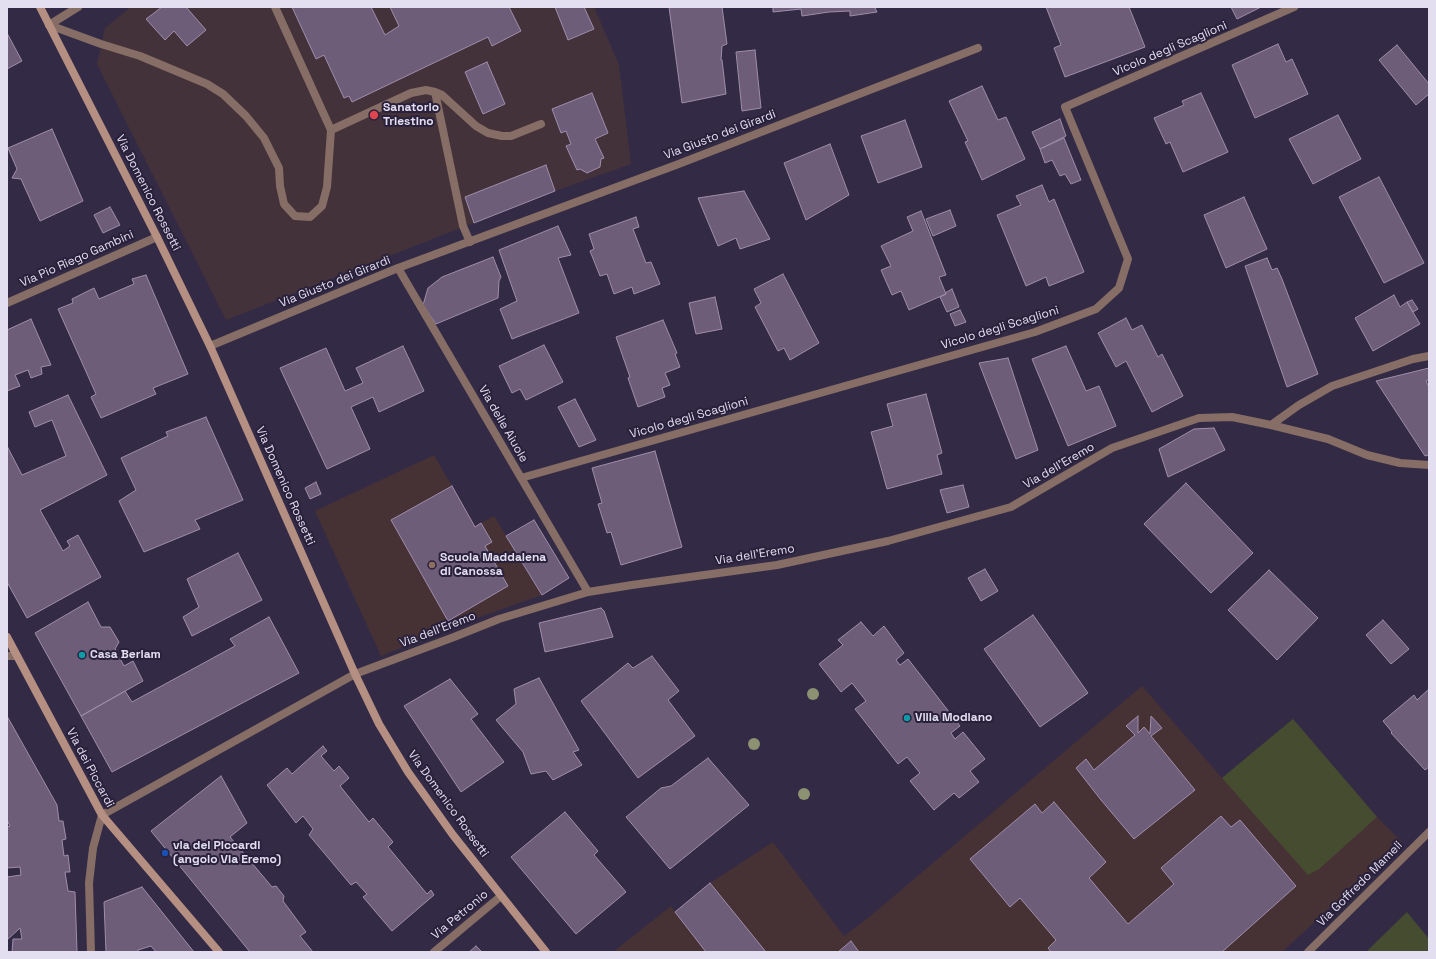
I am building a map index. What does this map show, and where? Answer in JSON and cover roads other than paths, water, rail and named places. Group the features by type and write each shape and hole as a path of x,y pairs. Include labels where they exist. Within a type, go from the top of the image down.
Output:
{"main road":[{"name":"Via Domenico Rossetti","path":"40,7 157,237 210,346 355,674 379,724 408,772 453,835 546,952"},
{"name":"Via dei Piccardi","path":"7,637 102,815 219,952"}],"street":[{"path":"49,25 78,7"},
{"path":"49,25 101,44 140,56 207,84 223,94 246,116 264,138 279,168 280,186 284,204 295,216 310,216 322,206 327,187 330,130 275,7"},
{"name":"Vicolo degli Scaglioni","path":"521,478 1035,332 1096,309 1119,288 1128,259 1064,107 1294,7"},
{"name":"Via Giusto dei Girardi","path":"210,346 398,268 683,162 978,48"},
{"path":"330,130 411,93 426,90 442,95 476,126 488,133 511,136 541,124"},
{"path":"435,92 463,226 470,242"},
{"name":"Via Pio Riego Gambini","path":"7,303 157,237"},
{"name":"Via delle Aiuole","path":"398,268 588,592"},
{"path":"1271,425 1299,405 1332,386 1413,359 1429,356"},
{"name":"Via dell'Eremo","path":"102,815 355,674 499,619 588,592 632,584 777,565 888,541 1011,508 1112,448 1199,418 1232,417 1328,439 1367,455 1400,463 1429,465"},
{"path":"7,656 16,656"},
{"path":"91,952 89,883 93,848 102,815"},
{"name":"Via Goffredo Mameli","path":"1308,952 1429,832"},
{"name":"Via Petronio","path":"434,952 501,896"}],"place":[{"name":"Sanatorio Triestino","path":"374,115"},
{"name":"Scuola Maddalena di Canossa","path":"432,565"},
{"name":"Casa Berlam","path":"82,655"},
{"name":"Villa Modiano","path":"907,718"},
{"name":"via dei Piccardi (angolo Via Eremo)","path":"165,853"}]}
